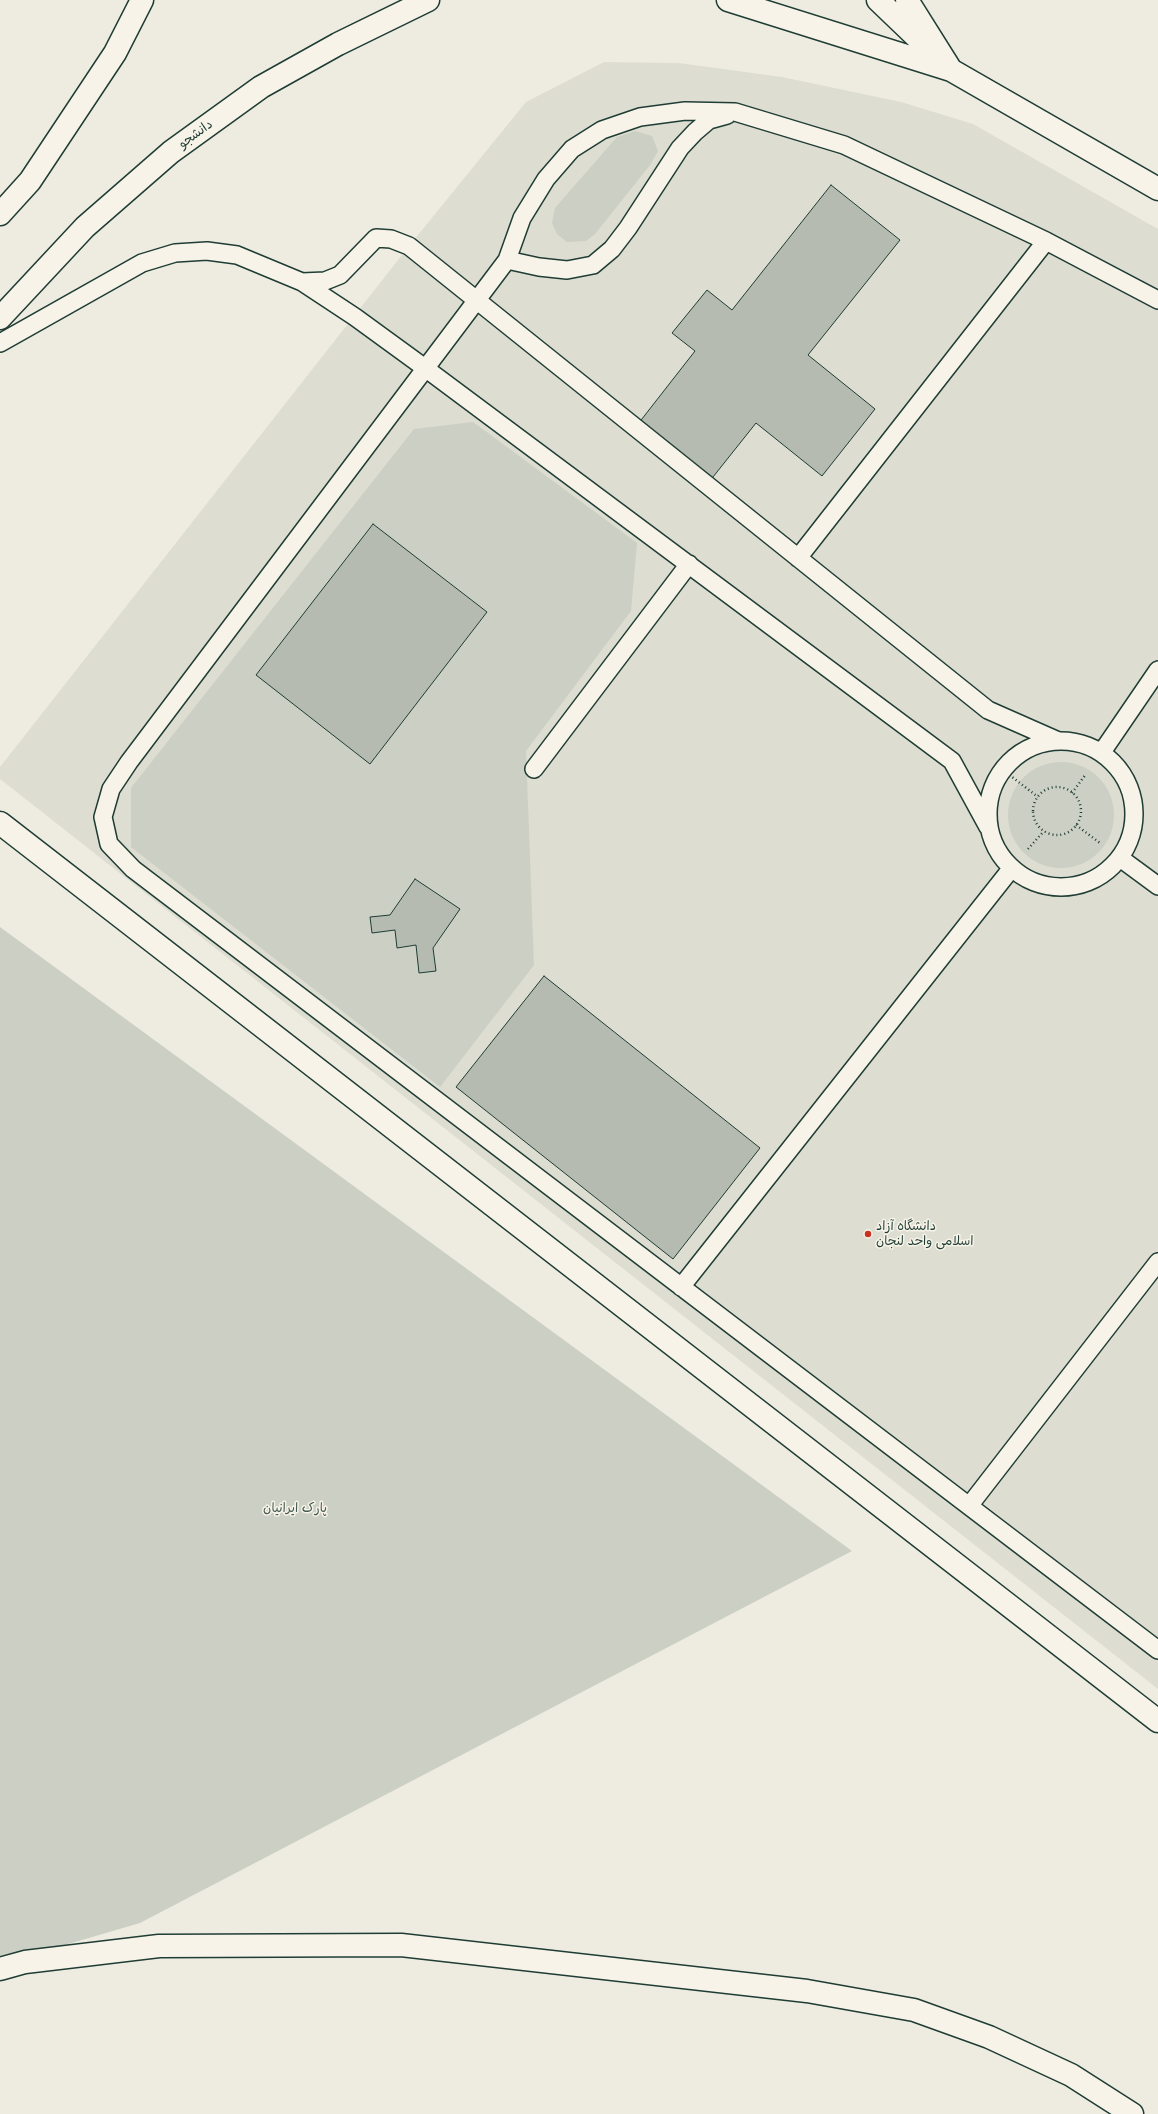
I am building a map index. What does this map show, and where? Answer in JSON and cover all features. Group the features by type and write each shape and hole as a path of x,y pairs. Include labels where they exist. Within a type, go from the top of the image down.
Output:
{"street":[{"path":"0,214 30,181 115,53 142,0"},
{"name":"دانشجو","path":"0,318 85,227 171,152 261,87 338,44 428,0"},
{"path":"728,0 951,70 1158,189"},
{"path":"878,0 951,70"},
{"path":"907,0 951,70"},
{"path":"0,823 1158,1720"},
{"path":"0,1969 25,1962 160,1946 401,1945 807,1991 914,2010 989,2037 1071,2075 1132,2114"}],"lane":[{"path":"1158,300 1046,241 844,145 735,112 685,111 640,117 602,130 572,149 546,179 526,211 507,260 129,762 111,789 103,817 109,844 133,869 1158,1650"},
{"path":"507,260 538,267 567,270 593,265 612,249 628,228 680,148 709,120 735,112"},
{"path":"0,343 142,264 175,253 207,251 237,255 302,282 355,317 425,368 952,761 988,826 996,850 1011,869 1031,882 1055,888 1080,886 1102,875 1120,858 1131,837 1135,814 1131,790 1119,769 1102,752 1080,743 1056,740 988,710 409,246 391,239 376,238 340,275 325,281 302,282"},
{"path":"798,558 1046,241"},
{"path":"534,769 689,564"},
{"path":"1102,752 1158,670"},
{"path":"988,826 988,802 996,778 1012,759 1032,746 1056,740"},
{"path":"1120,858 1158,886"},
{"path":"681,1287 1011,869"},
{"path":"969,1506 1158,1262"}],"path":[{"path":"1003,770 1038,797"},
{"path":"1058,787 1072,793 1078,799 1080,806 1078,822 1073,829 1059,835 1044,831 1034,819 1033,812 1038,797 1050,788 1058,787"}],"shaded area":[{"name":"دانشگاه آزاد اسلامی واحد لنجان","path":"604,62 679,63 782,77 901,102 973,124 1158,229 1158,1689 0,779 0,767 409,246 526,102"}],"green space":[{"path":"635,131 652,136 658,151 650,165 595,234 586,241 567,242 557,234 552,223 555,208 617,137"},
{"path":"473,422 637,543 631,611 526,751 534,965 440,1087 131,847 131,788 414,429"},
{"path":"1061,762 1081,766 1099,777 1110,795 1114,815 1110,835 1099,853 1081,864 1061,868 1041,864 1023,853 1012,835 1008,815 1012,795 1023,777 1041,766"},
{"name":"پارک ایرانیان","path":"0,927 852,1551 140,1923 0,1964"}],"building":[{"path":"831,185 900,240 808,355 875,409 822,476 756,423 709,482 638,424 695,351 672,333 707,290 732,310"},
{"path":"373,524 487,612 370,764 256,675"},
{"path":"415,879 460,909 433,948 436,971 419,973 416,945 397,948 395,930 372,933 370,917 390,915"},
{"path":"544,976 760,1148 673,1259 456,1087"}],"place":[{"name":"دانشگاه آزاد اسلامی واحد لنجان","path":"868,1234"}]}
